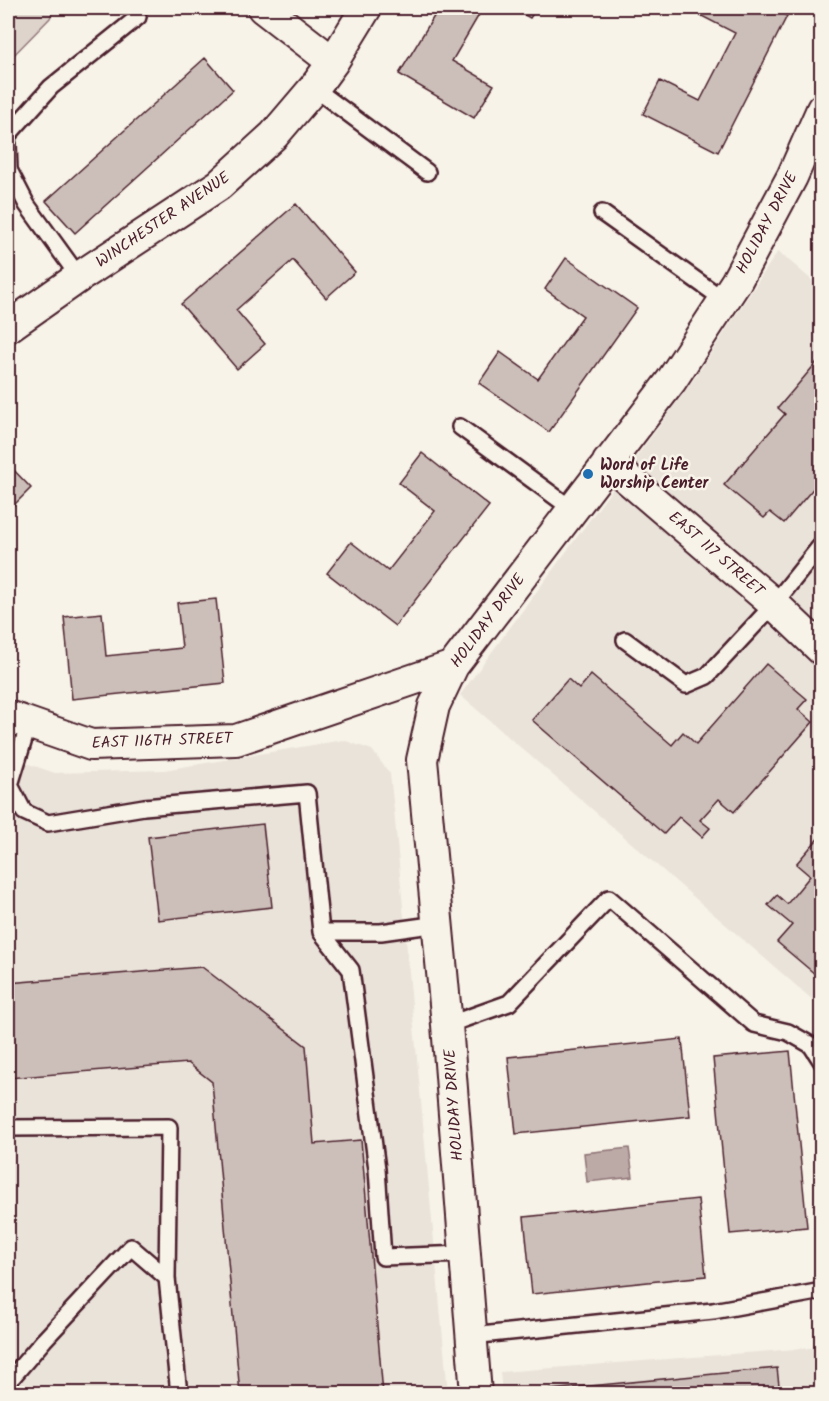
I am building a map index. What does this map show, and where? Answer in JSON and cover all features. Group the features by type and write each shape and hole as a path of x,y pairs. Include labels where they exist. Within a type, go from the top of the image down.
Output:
{"street":[{"path":"263,8 333,62"},
{"name":"WINCHESTER AVENUE","path":"8,327 219,185 274,135 314,88 366,8"},
{"name":"HOLIDAY DRIVE","path":"476,1394 447,1025 422,760 434,706 453,666 671,381 736,282 792,177 822,109"},
{"name":"EAST 117 STREET","path":"608,462 774,604 822,650"},
{"name":"EAST 116TH STREET","path":"18,720 91,745 236,740 453,666"}],"lane":[{"path":"8,135 51,87 138,17"},
{"path":"314,88 427,172"},
{"path":"8,144 9,170 27,205 79,278"},
{"path":"602,213 724,300"},
{"path":"460,427 572,509"},
{"path":"625,640 686,685 707,676 774,604 822,544"},
{"path":"18,720 10,785 24,812 48,823 144,807 307,793 321,932 351,970 377,1169 383,1257 465,1254"},
{"path":"447,1025 509,1003 609,898 754,1024 788,1032 811,1044 822,1062"},
{"path":"321,932 381,932 438,924"},
{"path":"8,1128 169,1127 168,1278 180,1394"},
{"path":"8,1382 131,1247 168,1278"},
{"path":"471,1336 713,1311 822,1291"}],"shaded area":[{"path":"8,8 54,8 50,18 8,61"},
{"path":"778,251 821,288 821,1007 460,695 694,379"},
{"path":"343,740 372,750 390,774 448,1393 8,1394 8,757 55,773 164,770"},
{"path":"629,1148 633,1177 587,1182 584,1153"},
{"path":"821,1347 821,1393 502,1393 500,1372"}],"building":[{"path":"439,8 483,8 452,61 494,85 474,118 399,74"},
{"path":"512,8 537,8 530,18"},
{"path":"694,8 771,8 787,16 718,152 643,114 660,81 700,101 735,33 692,11"},
{"path":"205,58 233,90 75,233 46,201"},
{"path":"296,204 355,272 326,298 293,260 236,310 265,344 237,369 181,304"},
{"path":"566,258 637,308 549,432 479,383 500,352 538,379 583,316 545,289"},
{"path":"822,356 822,478 784,523 770,512 764,518 724,485 785,414 778,408"},
{"path":"422,453 489,506 395,626 327,573 351,542 388,571 435,511 399,483"},
{"path":"8,464 31,488 8,511"},
{"path":"216,599 225,683 72,699 64,617 102,613 106,656 182,648 177,603"},
{"path":"766,664 807,699 798,709 813,722 734,812 719,799 700,820 710,828 702,837 679,817 664,834 532,720 568,679 579,689 591,675 672,745 683,732 696,744"},
{"path":"263,824 272,907 158,920 148,837"},
{"path":"822,834 822,980 777,942 792,925 768,905 777,895 787,904 810,876 796,864"},
{"path":"202,967 306,1046 314,1144 361,1140 383,1394 240,1394 212,1082 188,1063 8,1078 8,983"},
{"path":"682,1039 690,1116 516,1134 508,1057"},
{"path":"790,1051 807,1227 730,1234 713,1058"},
{"path":"698,1199 706,1276 532,1294 524,1217"},
{"path":"777,1368 780,1394 550,1394 549,1390"}],"place":[{"name":"Word of Life Worship Center","path":"588,474"}]}
